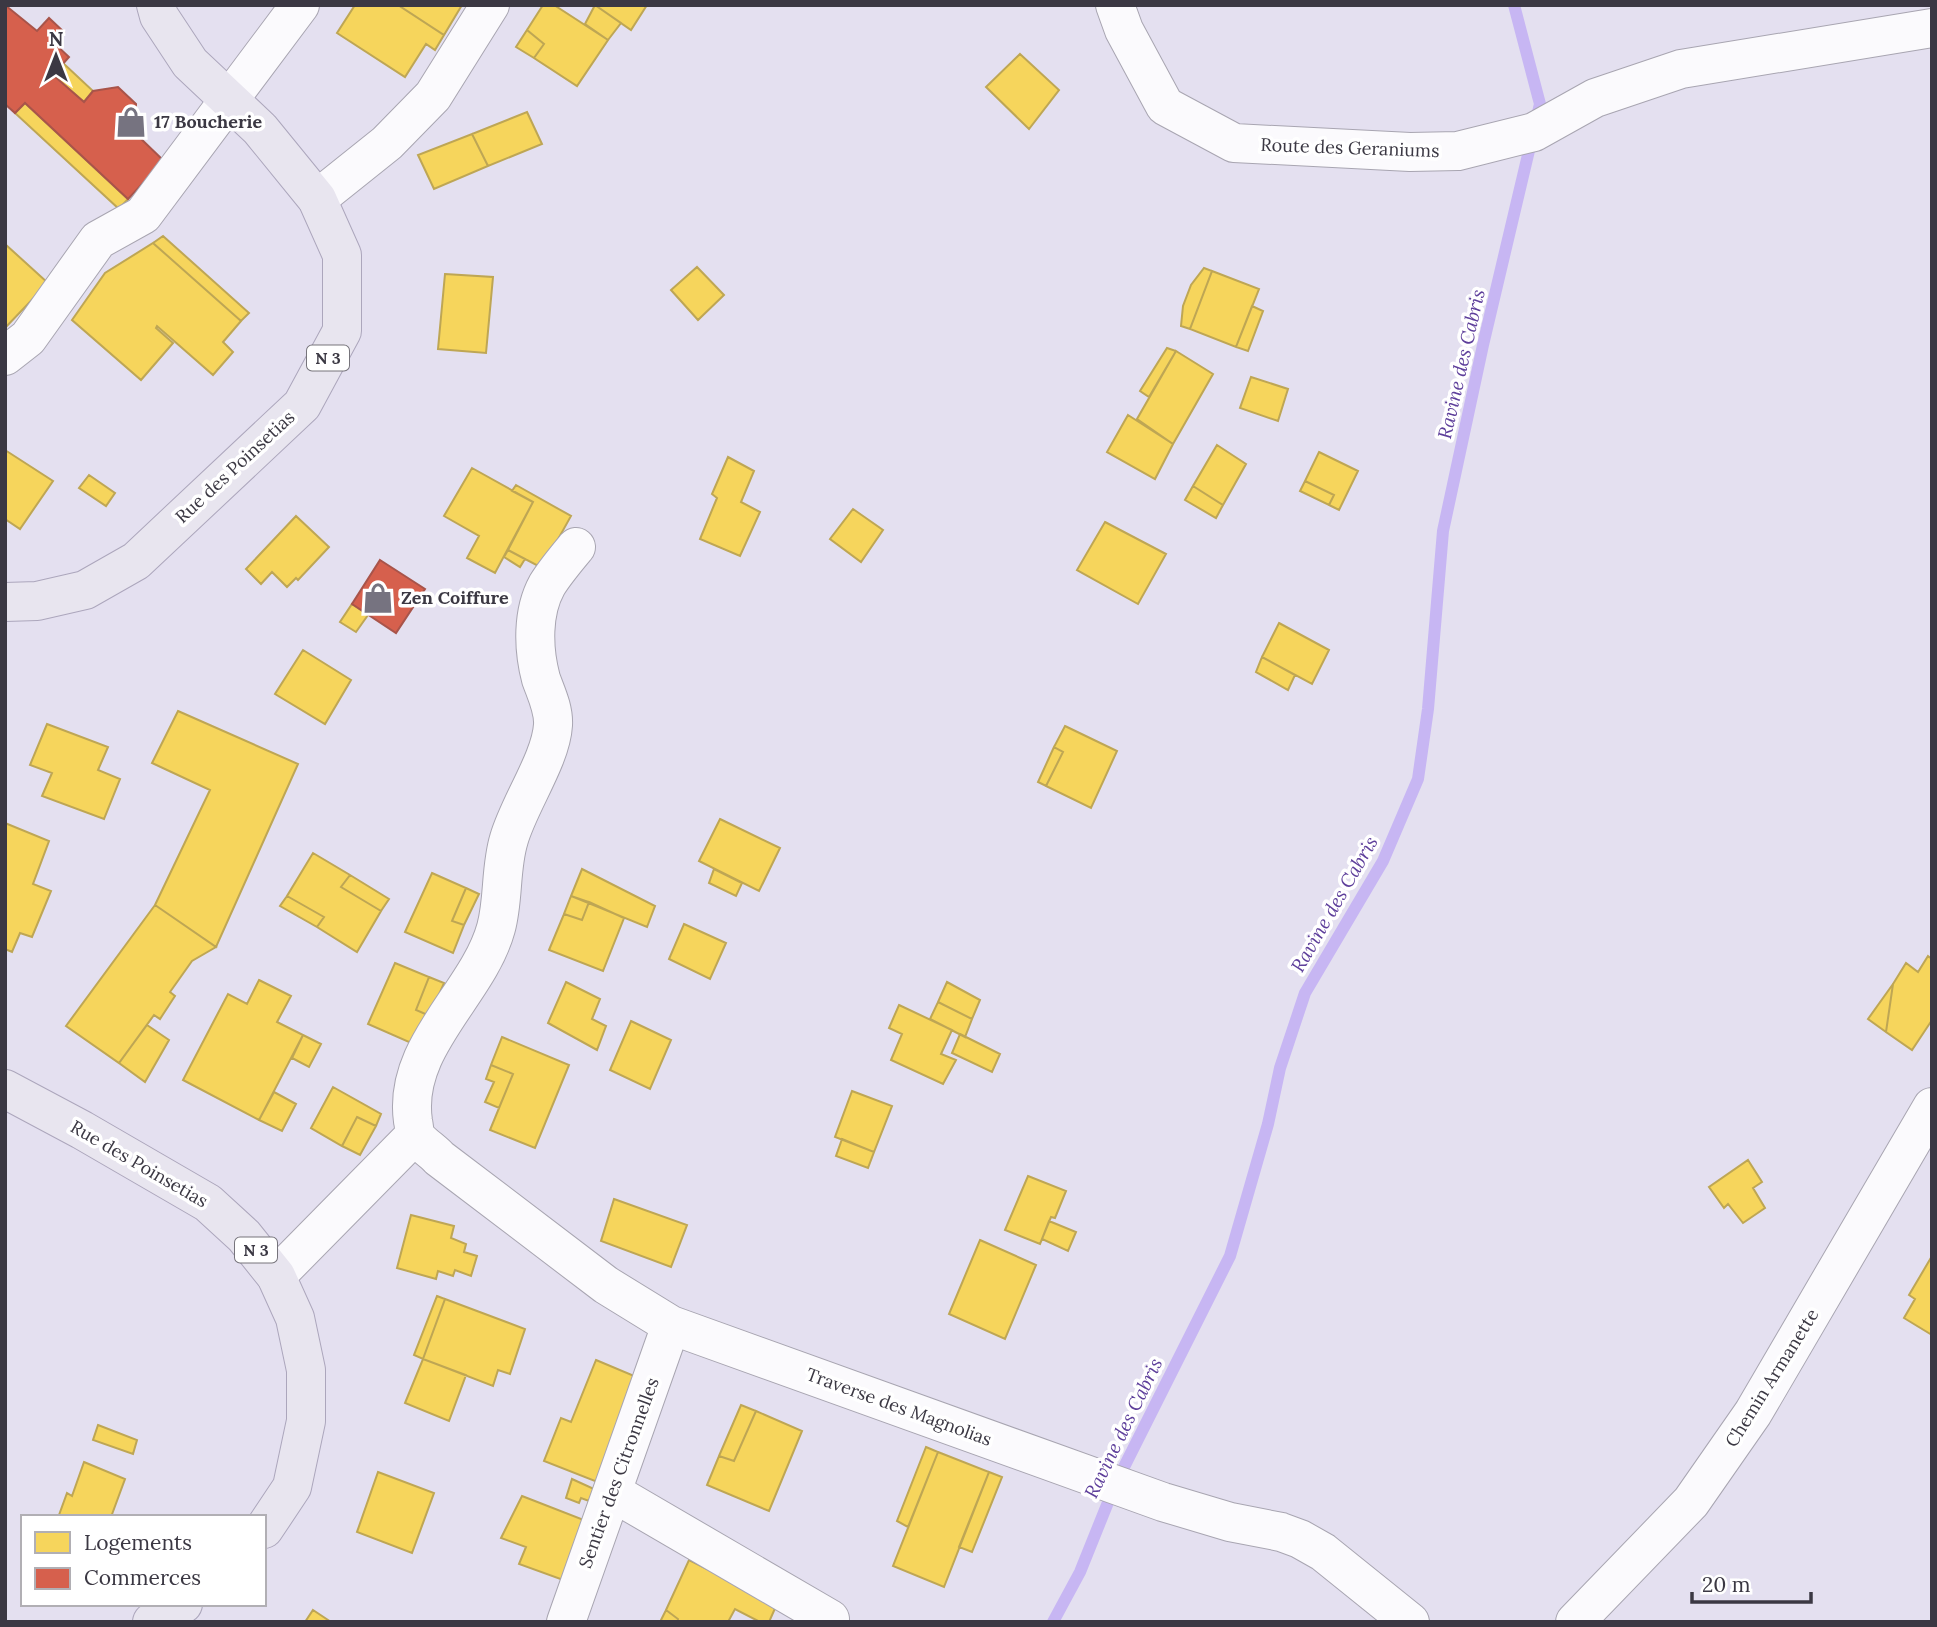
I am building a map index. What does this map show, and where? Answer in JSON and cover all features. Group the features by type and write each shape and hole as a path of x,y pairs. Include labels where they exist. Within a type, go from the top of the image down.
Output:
{"main road":[{"name":"Rue des Poinsetias","path":"5,602 37,601 85,590 136,561 302,405 342,331 342,255 317,199 260,130 190,63 159,16 156,5"},
{"name":"Rue des Poinsetias","path":"5,1089 208,1203 244,1236 276,1276 295,1318 306,1370 306,1421 292,1487 266,1526"},
{"path":"152,1622 180,1606"}],"street":[{"path":"5,356 29,338 98,240 143,215 300,5"},
{"path":"317,199 387,143 433,96 490,5"},
{"name":"Route des Geraniums","path":"1115,5 1124,30 1165,106 1234,143 1410,152 1458,150 1534,132 1595,98 1681,69 1932,28"},
{"path":"276,1276 415,1135 412,1110 421,1063 492,941 499,911 508,842 516,816 550,740 553,723 537,654 535,630 538,607 547,586 576,547"},
{"name":"Chemin Armanette","path":"1575,1622 1691,1502 1753,1413 1927,1125"},
{"name":"Traverse des Magnolias","path":"415,1135 439,1158 606,1284 671,1325 1163,1502 1300,1539 1323,1552 1410,1622"},
{"name":"Sentier des Citronnelles","path":"566,1622 671,1325"},
{"path":"612,1492 830,1619"}],"building: Logements":[{"path":"355,5 398,5 444,35 435,50 426,44 405,77 337,33"},
{"path":"398,5 462,5 444,35"},
{"path":"543,5 554,5 608,40 577,86 534,58 544,44 527,30"},
{"path":"595,5 621,23 608,40 585,24"},
{"path":"595,5 647,5 631,30"},
{"path":"527,30 544,44 534,58 516,47"},
{"path":"1020,54 1059,90 1029,129 986,87"},
{"path":"63,63 93,91 84,102 53,75"},
{"path":"25,103 128,199 119,209 15,113"},
{"path":"527,112 542,144 488,166 472,134"},
{"path":"472,134 488,166 434,189 418,155"},
{"path":"163,236 249,313 241,321 153,243"},
{"path":"153,243 241,321 223,342 233,352 213,375 157,326 173,343 141,380 72,320 105,273"},
{"path":"5,244 48,283 5,328"},
{"path":"697,267 724,295 698,320 671,290"},
{"path":"1204,268 1212,271 1190,329 1181,326 1183,306 1191,285"},
{"path":"1212,271 1259,289 1236,347 1190,329"},
{"path":"445,274 493,277 486,353 438,349"},
{"path":"1252,306 1263,311 1248,351 1236,347"},
{"path":"1167,348 1176,351 1149,397 1140,391"},
{"path":"1176,351 1213,374 1173,444 1137,419"},
{"path":"1251,377 1288,389 1278,421 1240,408"},
{"path":"1128,415 1173,444 1155,479 1107,452"},
{"path":"1217,445 1246,464 1223,505 1193,486"},
{"path":"5,450 53,481 20,529 5,519"},
{"path":"1319,452 1358,471 1339,510 1329,505 1334,495 1305,481"},
{"path":"728,457 754,471 741,502 760,512 740,556 700,539 717,498 712,494"},
{"path":"472,468 533,502 495,573 467,558 479,536 444,516"},
{"path":"89,475 115,493 106,506 79,488"},
{"path":"1305,481 1334,495 1329,505 1300,491"},
{"path":"516,485 571,516 542,568 508,550 533,502 512,491"},
{"path":"1193,486 1223,505 1216,518 1185,500"},
{"path":"853,509 883,530 861,562 830,539"},
{"path":"296,516 329,547 298,580 296,578 287,587 272,572 261,584 246,569"},
{"path":"1105,522 1166,554 1138,604 1077,570"},
{"path":"508,550 525,559 520,567 504,557"},
{"path":"352,604 368,615 356,632 340,622"},
{"path":"1279,623 1329,650 1312,684 1262,657"},
{"path":"303,650 351,680 325,724 275,694"},
{"path":"1262,657 1295,675 1288,690 1256,672"},
{"path":"178,711 298,764 216,947 155,905 210,790 152,763"},
{"path":"47,724 108,747 98,770 120,779 104,819 42,796 52,773 30,765"},
{"path":"1065,726 1117,751 1091,808 1046,786 1063,752 1054,747"},
{"path":"1054,747 1063,752 1046,786 1038,782"},
{"path":"720,819 780,848 759,891 699,861"},
{"path":"5,823 49,841 33,884 51,891 32,937 20,933 12,952 5,949"},
{"path":"313,853 350,875 341,887 381,911 357,952 317,927 324,917 287,896"},
{"path":"582,869 655,906 647,927 571,896"},
{"path":"714,869 742,883 736,896 709,883"},
{"path":"432,873 466,888 452,921 464,925 453,953 405,932"},
{"path":"350,875 389,899 381,911 341,887"},
{"path":"466,888 479,894 464,925 452,921"},
{"path":"287,896 324,917 317,927 280,906"},
{"path":"571,896 589,902 582,920 564,914"},
{"path":"589,902 624,918 603,971 549,950 564,914 582,920"},
{"path":"155,905 216,947 192,961 170,992 175,996 160,1019 154,1015 119,1063 66,1026"},
{"path":"684,924 726,943 710,979 669,959"},
{"path":"1928,956 1932,959 1932,1020 1912,1050 1886,1032 1893,984 1906,963 1918,972"},
{"path":"395,963 429,977 416,1010 430,1016 418,1046 368,1024"},
{"path":"429,977 444,983 430,1016 416,1010"},
{"path":"259,980 291,996 277,1022 303,1035 259,1120 183,1080 228,994 247,1004"},
{"path":"566,982 600,999 592,1019 606,1026 597,1050 548,1023"},
{"path":"947,982 980,1000 972,1019 938,1002"},
{"path":"1893,984 1886,1032 1868,1019"},
{"path":"938,1002 972,1019 965,1037 930,1019"},
{"path":"899,1005 952,1030 941,1054 956,1060 943,1084 891,1060 902,1034 889,1028"},
{"path":"631,1021 671,1040 650,1089 610,1070"},
{"path":"147,1025 169,1040 145,1082 119,1063"},
{"path":"960,1034 1000,1054 992,1072 952,1053"},
{"path":"303,1035 321,1044 309,1067 292,1058"},
{"path":"502,1037 569,1065 535,1148 490,1130 513,1074 491,1065"},
{"path":"491,1065 513,1074 499,1108 485,1102 494,1082 486,1079"},
{"path":"333,1087 381,1114 376,1126 357,1117 342,1146 311,1128"},
{"path":"852,1091 892,1106 874,1152 835,1137"},
{"path":"274,1092 296,1104 282,1131 259,1120"},
{"path":"357,1117 376,1126 360,1155 342,1146"},
{"path":"842,1139 874,1152 868,1168 836,1156"},
{"path":"1748,1160 1762,1182 1753,1188 1765,1208 1743,1223 1728,1204 1724,1208 1709,1187"},
{"path":"1028,1176 1066,1191 1040,1244 1005,1230"},
{"path":"614,1199 687,1225 671,1267 601,1241"},
{"path":"411,1215 454,1226 451,1238 466,1244 464,1252 477,1256 471,1276 455,1270 453,1276 438,1271 436,1279 397,1268"},
{"path":"1049,1221 1076,1232 1068,1251 1042,1239"},
{"path":"980,1240 1036,1265 1005,1339 949,1314"},
{"path":"1932,1256 1932,1335 1904,1318 1915,1299 1909,1295"},
{"path":"437,1296 445,1299 423,1359 414,1355"},
{"path":"445,1299 525,1329 510,1374 498,1370 493,1386 423,1359"},
{"path":"423,1359 466,1375 449,1421 405,1403"},
{"path":"596,1360 639,1378 600,1483 544,1461 561,1418 571,1422"},
{"path":"741,1405 756,1411 734,1461 719,1456"},
{"path":"756,1411 802,1431 769,1511 707,1485 719,1456 734,1461"},
{"path":"98,1425 137,1440 133,1454 93,1440"},
{"path":"926,1447 938,1452 908,1527 897,1521"},
{"path":"938,1452 989,1472 944,1587 893,1566"},
{"path":"84,1462 125,1479 112,1515 59,1515 67,1493 72,1496"},
{"path":"378,1472 434,1493 412,1553 357,1532"},
{"path":"989,1472 1002,1477 972,1552 959,1547"},
{"path":"572,1479 594,1489 589,1501 581,1498 579,1503 566,1498"},
{"path":"522,1496 589,1522 566,1581 519,1564 526,1547 501,1538"},
{"path":"689,1560 777,1604 769,1622 760,1622 735,1609 728,1622 677,1622 678,1619 666,1610"},
{"path":"313,1610 331,1622 305,1622"},
{"path":"666,1610 678,1619 677,1622 660,1622"}],"building: Commerces":[{"path":"5,5 37,31 49,18 64,32 54,43 69,57 53,75 84,102 93,91 118,87 136,104 135,133 164,161 128,199 25,103 15,113 5,104"},
{"path":"380,560 425,589 396,633 352,604"}],"waterway":[{"name":"Ravine des Cabris","path":"1053,1622 1080,1572 1115,1485 1230,1256 1268,1124 1280,1068 1305,993 1383,861 1418,779 1428,709 1443,531 1483,345 1540,104 1514,5"}],"place":[{"name":"17 Boucherie","path":"131,122"},
{"name":"Zen Coiffure","path":"378,598"}]}
